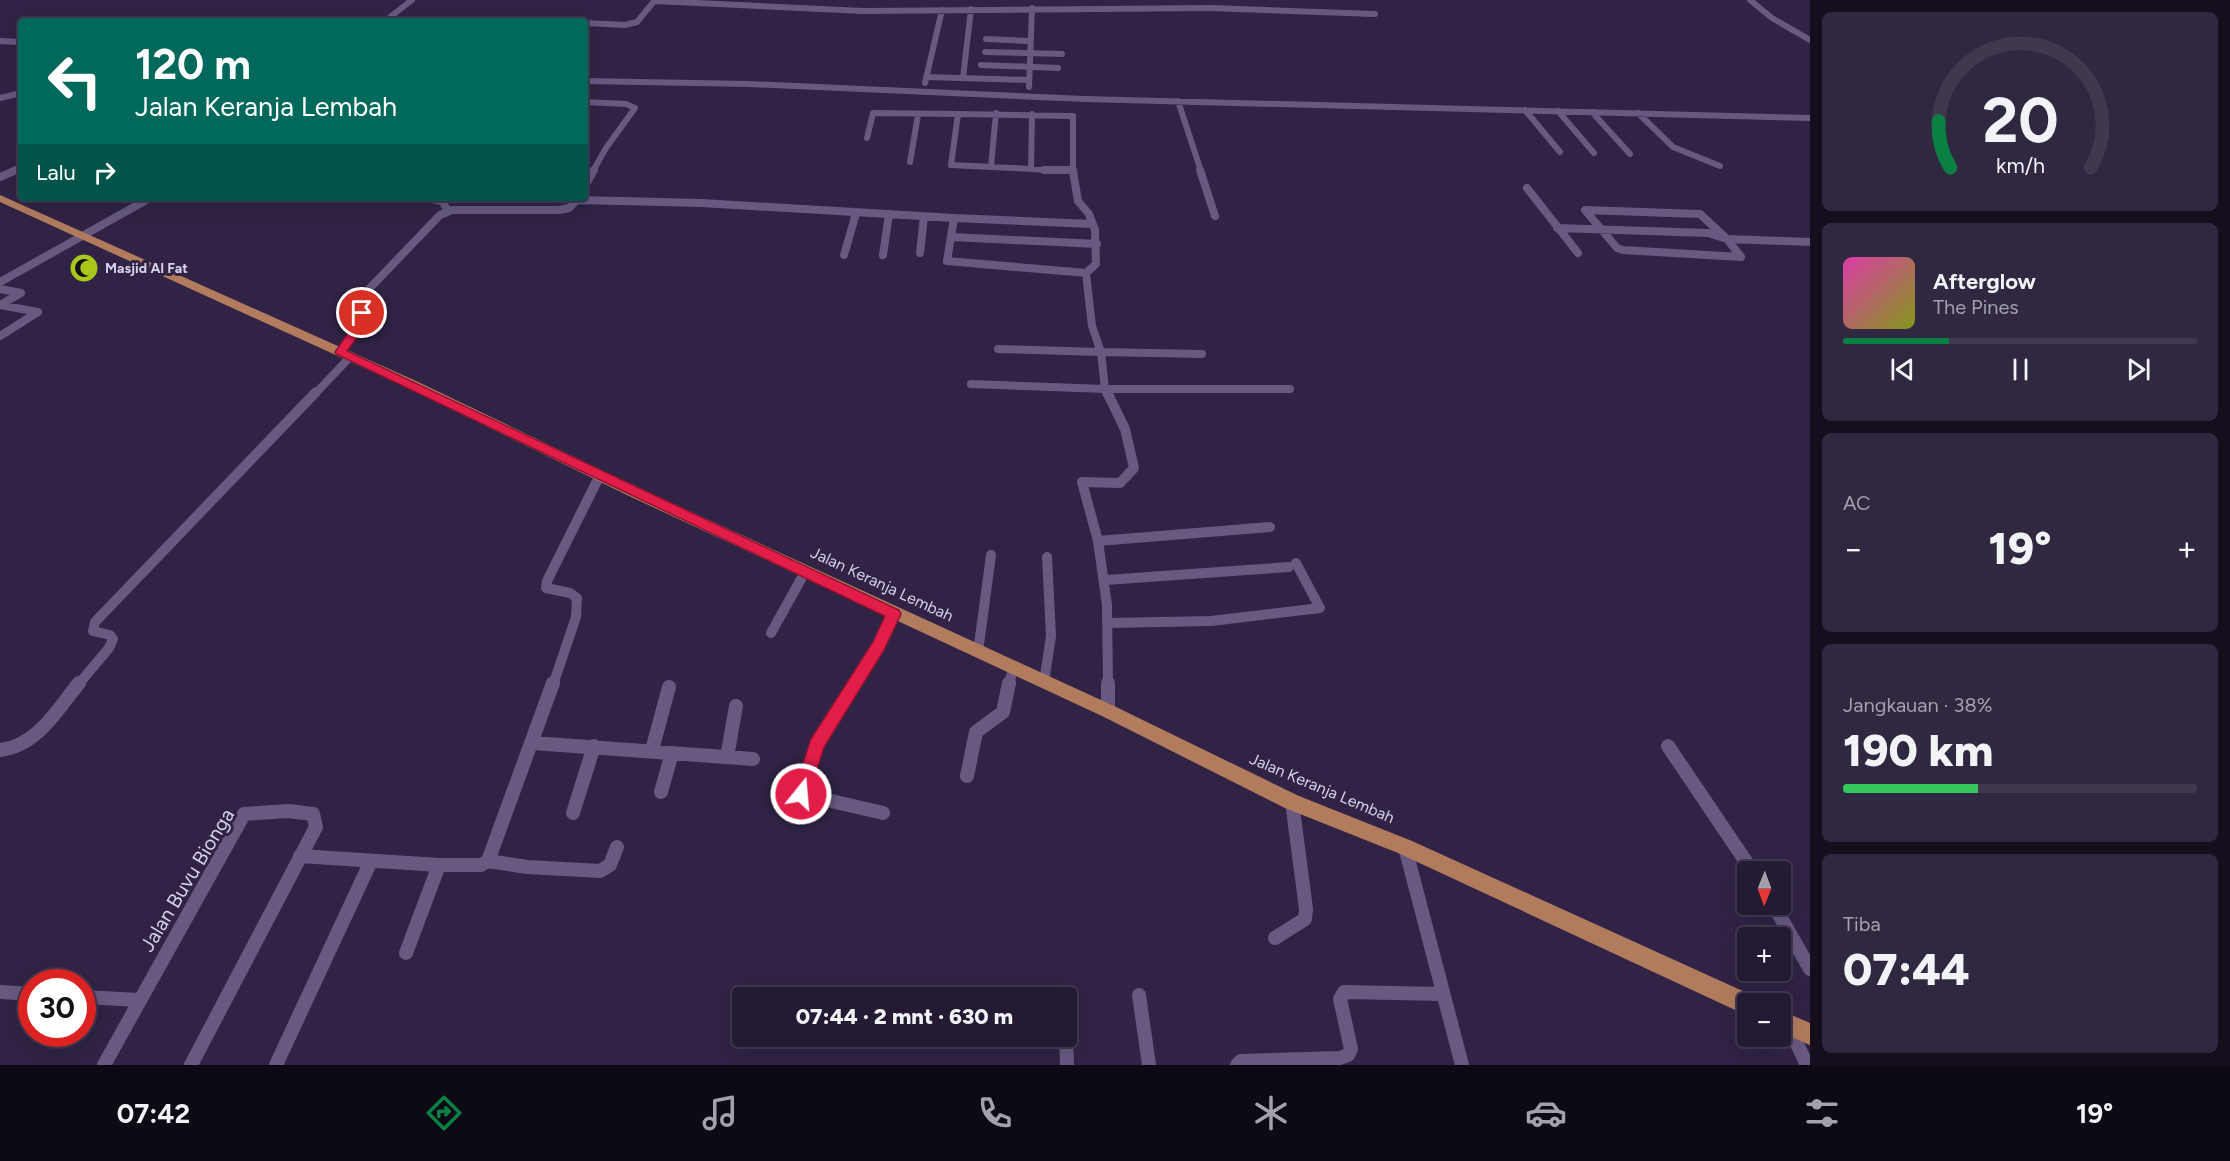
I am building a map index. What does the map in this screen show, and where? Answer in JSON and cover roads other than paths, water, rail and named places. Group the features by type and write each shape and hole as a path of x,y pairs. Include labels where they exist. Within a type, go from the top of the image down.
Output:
{"main road":[{"name":"Jalan Keranja Lembah","path":"0,198 346,354 894,614 1108,711 1292,802 1405,847 1737,1000"},
{"path":"1791,1025 1810,1034"}],"street":[{"path":"389,18 412,0"},
{"path":"588,23 629,24 637,22 655,0 863,11 1211,8 1375,14"},
{"path":"1750,0 1772,18 1810,40"},
{"path":"1029,96 1028,53 1032,8"},
{"path":"963,78 971,9"},
{"path":"923,92 942,10"},
{"path":"986,39 1029,41"},
{"path":"0,40 18,42"},
{"path":"985,52 1062,54"},
{"path":"981,65 1058,68"},
{"path":"926,77 1029,80"},
{"path":"588,81 749,84 1041,97 1810,118"},
{"path":"0,98 18,94"},
{"path":"1041,97 1042,114"},
{"path":"1178,101 1215,216"},
{"path":"588,102 626,104 635,108 606,148 588,181"},
{"path":"1526,111 1560,152"},
{"path":"1558,111 1594,153"},
{"path":"958,112 951,165 1073,171"},
{"path":"867,138 873,113 918,115 958,112 1073,116 1073,171 1078,201 1090,212 1097,244 1096,264 1086,273 946,261 954,218"},
{"path":"1592,112 1630,154"},
{"path":"991,167 996,113"},
{"path":"1638,113 1673,147 1720,166"},
{"path":"1031,169 1032,114"},
{"path":"910,162 918,115"},
{"path":"0,177 18,168"},
{"path":"1527,188 1578,252"},
{"path":"588,199 692,202 1092,224"},
{"path":"0,282 145,201"},
{"path":"442,201 448,211"},
{"path":"0,750 17,748 38,733 109,648 113,639 110,635 93,631 94,622 346,354 369,289 434,220 448,211 559,210 569,208 577,201"},
{"path":"1585,210 1700,214 1727,238 1741,256 1623,250 1617,248 1585,210"},
{"path":"844,255 855,217 853,212"},
{"path":"884,255 889,214"},
{"path":"920,253 924,216"},
{"path":"1557,228 1708,233 1727,238 1810,242"},
{"path":"951,237 1097,244"},
{"path":"1086,273 1092,326 1101,352 1105,389 1125,429 1134,468 1120,483 1082,482 1106,580 1109,623 1108,711"},
{"path":"0,289 21,293 0,305"},
{"path":"0,305 38,312 0,336"},
{"path":"998,350 1202,354"},
{"path":"970,384 1105,389 1290,389"},
{"path":"488,861 533,743 578,607 577,598 574,595 546,588 547,581 600,475"},
{"path":"1098,541 1270,527"},
{"path":"978,652 991,555"},
{"path":"1044,682 1049,665 1052,622 1047,557"},
{"path":"1106,580 1292,565 1320,608 1211,621 1109,623"},
{"path":"771,633 805,572"},
{"path":"884,813 801,794 817,744 879,646 894,614"},
{"path":"967,776 973,739 979,728 1003,712 1013,668"},
{"path":"652,750 669,687"},
{"path":"727,757 736,706"},
{"path":"533,743 753,759"},
{"path":"573,813 594,746"},
{"path":"1668,746 1746,861"},
{"path":"661,792 672,753"},
{"path":"1275,938 1305,919 1306,909 1292,802"},
{"name":"Jalan Buvu Bionga","path":"104,1065 244,814 288,811 313,814 316,827 300,856"},
{"path":"1405,847 1462,1065"},
{"path":"191,1065 300,856 439,865 481,865 488,861 538,868 600,871 610,865 617,848"},
{"path":"276,1065 371,861"},
{"path":"406,953 439,865"},
{"path":"1779,915 1810,969"},
{"path":"0,992 18,993"},
{"path":"1237,1065 1241,1061 1340,1058 1348,1055 1351,1049 1340,999 1344,992 1443,994"},
{"path":"1139,995 1149,1065"},
{"path":"96,997 139,1000"},
{"path":"1791,1035 1807,1065"},
{"path":"1066,1047 1067,1065"}],"place":[{"name":"Masjid Al Fat","path":"84,268"}]}
